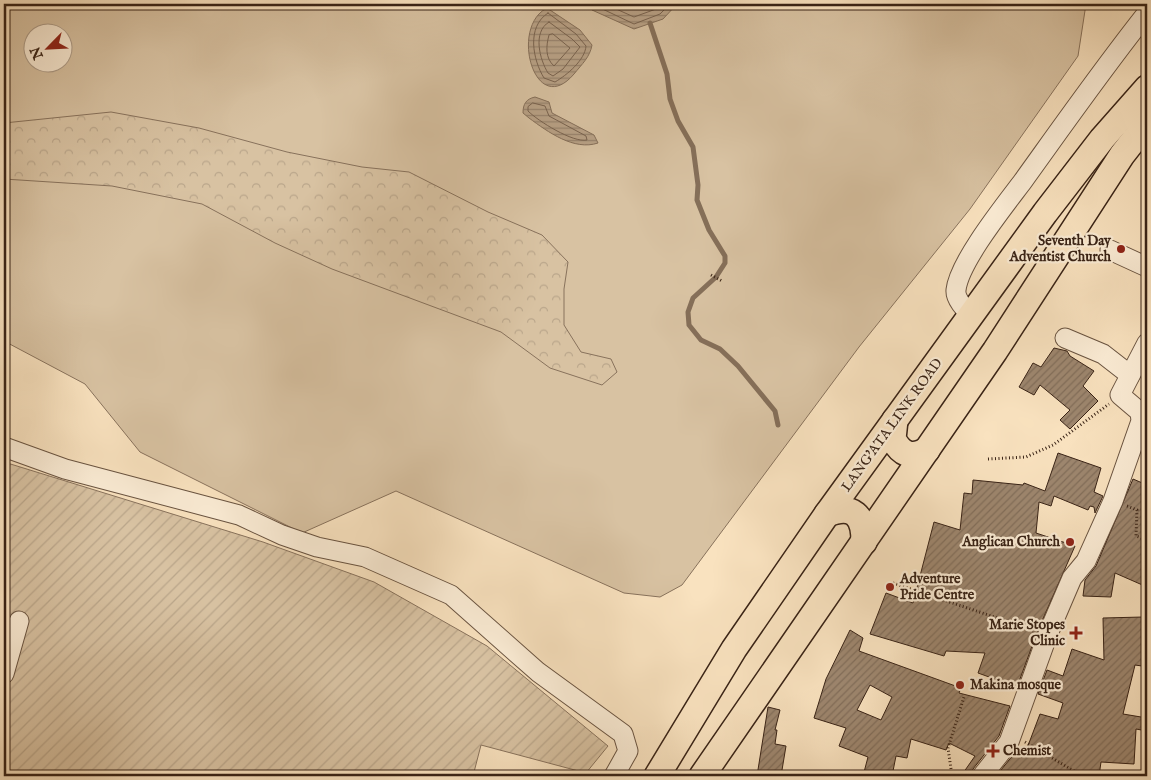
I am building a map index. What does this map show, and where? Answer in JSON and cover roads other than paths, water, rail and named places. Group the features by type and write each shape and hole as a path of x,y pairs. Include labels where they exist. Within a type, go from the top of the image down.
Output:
{"main road":[{"name":"LANG'ATA LINK ROAD","path":"657,776 734,648 827,514 971,315 1102,139 1147,88"},
{"path":"702,776 1000,343 1122,155 1147,123"},
{"path":"895,420 893,438 902,451 909,455 917,456 927,450"},
{"path":"827,514 843,509 855,514 863,526 864,542"}],"street":[{"path":"971,315 956,297 956,291 959,280 982,238 1108,62 1147,13"},
{"path":"1110,250 1147,267"},
{"path":"1065,338 1103,354 1130,375"},
{"path":"982,776 1011,735 1048,634 1072,578 1086,560 1113,501 1141,421 1140,412 1120,395 1147,342"},
{"path":"4,447 65,469 239,515 282,535 317,547 365,557 451,595 538,672 623,734 628,752 614,776"},
{"path":"4,674 20,621"}],"water":[{"path":"585,4 677,4 663,19 634,29 592,10"},
{"path":"547,8 580,30 592,45 583,64 560,85 548,86 538,78 532,65 529,49 530,33 536,18"},
{"path":"535,97 549,102 552,113 594,135 598,143 589,145 571,142 544,129 523,113 526,102"}],"waterway":[{"path":"650,23 667,74 670,99 678,121 693,147 698,185 697,200 709,230 725,256 725,263 716,277 693,298 688,312 689,325 701,340 720,349 738,366 775,411 778,425"}],"place":[{"name":"Seventh Day Adventist Church","path":"1121,249"},
{"name":"Anglican Church","path":"1070,542"},
{"name":"Adventure Pride Centre","path":"890,587"},
{"name":"Marie Stopes Clinic","path":"1076,633"},
{"name":"Makina mosque","path":"960,685"},
{"name":"Chemist","path":"993,751"}]}
